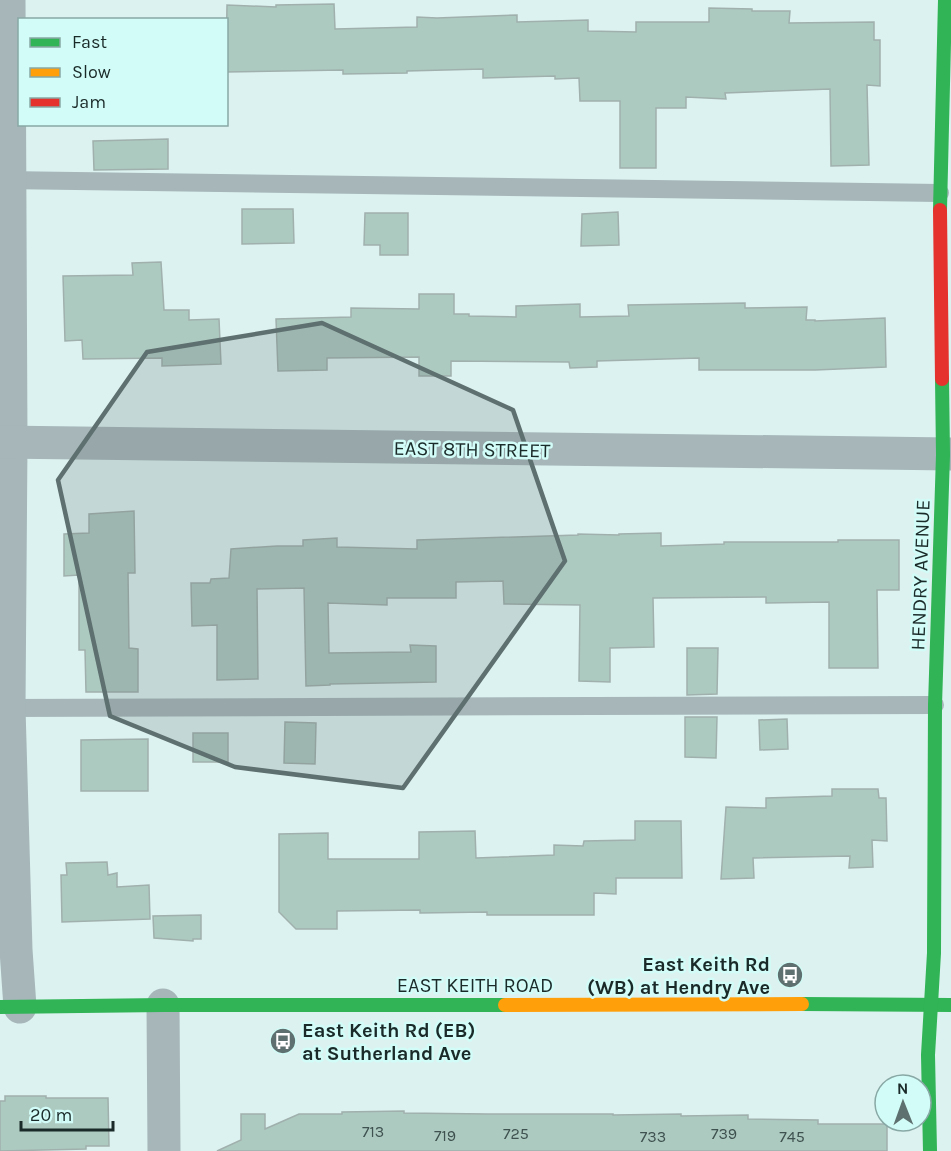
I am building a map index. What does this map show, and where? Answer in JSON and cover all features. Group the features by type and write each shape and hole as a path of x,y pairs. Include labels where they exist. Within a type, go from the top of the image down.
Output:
{"street":[{"path":"9,0 5,180 4,708 16,950 10,1007"},
{"name":"HENDRY AVENUE","path":"930,1151 928,1055 934,953 935,705 947,455 940,193 945,0"},
{"name":"EAST 8TH STREET","path":"5,442 947,455"},
{"path":"163,1005 164,1151"},
{"name":"EAST KEITH ROAD","path":"10,1007 951,1005"}],"lane":[{"path":"5,180 940,193"},
{"path":"4,708 935,705"},
{"path":"934,805 951,796"}],"highlighted area":[{"path":"322,323 513,410 565,561 403,788 235,767 110,716 58,480 147,352"}],"building":[{"path":"334,4 335,29 417,27 417,17 517,15 517,22 588,20 588,31 636,32 636,22 709,22 709,8 790,11 789,23 874,22 874,40 880,40 880,86 867,85 869,165 831,166 830,89 725,93 726,99 686,97 686,108 656,108 656,168 620,168 620,101 580,101 579,78 555,79 555,76 483,78 483,69 343,74 343,70 228,72 227,5 276,7 276,5"},
{"path":"168,139 168,169 94,170 93,141"},
{"path":"242,209 293,209 294,243 242,244"},
{"path":"618,212 619,245 581,246 582,214"},
{"path":"365,213 408,213 408,255 380,255 380,245 364,245"},
{"path":"161,262 164,310 189,310 189,320 219,319 221,364 162,366 162,358 83,359 82,340 65,341 63,276 133,275 132,263"},
{"path":"419,294 454,294 454,314 469,314 469,316 516,317 516,306 580,304 580,317 629,316 628,305 745,303 745,308 807,307 806,320 815,321 885,318 886,367 815,370 699,370 699,358 597,361 597,367 570,368 569,362 451,361 451,376 419,376 419,357 327,358 327,370 278,371 276,319 351,317 351,308 419,309"},
{"path":"134,511 135,573 128,573 129,648 138,649 138,692 86,692 85,650 79,650 79,575 64,576 64,534 89,533 89,514"},
{"path":"661,533 661,546 724,544 724,542 899,540 899,590 877,590 878,668 829,668 829,602 766,603 766,597 653,598 654,647 610,648 610,682 579,681 580,605 504,604 503,581 456,582 456,598 387,598 387,605 328,603 329,653 411,652 410,645 436,646 436,682 306,686 304,588 257,589 258,679 217,680 217,625 192,626 191,583 210,583 211,579 229,578 231,549 303,546 303,540 337,538 337,547 417,549 417,540"},
{"path":"687,648 718,648 717,694 687,695"},
{"path":"685,717 717,717 716,758 685,757"},
{"path":"787,719 788,749 760,750 759,720"},
{"path":"285,722 316,723 315,764 284,763"},
{"path":"193,733 228,733 228,762 193,762"},
{"path":"148,739 148,791 81,791 81,740"},
{"path":"832,789 878,789 879,798 886,798 887,841 872,840 873,867 849,868 850,856 753,858 754,878 721,879 726,807 766,808 766,798 832,796"},
{"path":"635,821 681,821 682,878 616,878 616,894 594,893 594,915 487,915 487,912 420,913 420,910 337,911 337,929 296,929 279,912 279,834 328,833 328,859 419,859 419,832 475,831 476,858 554,855 554,845 583,846 584,841 635,840"},
{"path":"107,862 108,875 117,873 117,887 149,885 150,919 62,922 61,875 67,875 66,863"},
{"path":"201,915 201,939 193,939 193,941 154,938 153,916"},
{"path":"5,1096 108,1098 109,1146 86,1146 86,1149 0,1151 0,1101 5,1101"},
{"path":"342,1112 748,1115 748,1119 818,1120 818,1124 873,1124 873,1133 887,1133 887,1151 217,1151 241,1140 241,1114 265,1114 265,1129 299,1114 342,1114"}],"traffic: fast":[{"path":"940,210 945,0"},
{"path":"930,1151 928,1055 934,953 935,705 943,455 942,379"},
{"path":"802,1004 951,1005"},
{"path":"0,1007 505,1005"}],"traffic: slow":[{"path":"505,1005 802,1004"}],"traffic: jam":[{"path":"940,210 942,379"}],"place":[{"name":"East Keith Rd (WB) at Hendry Ave","path":"790,975"},
{"name":"East Keith Rd (EB) at Sutherland Ave","path":"283,1041"}]}
